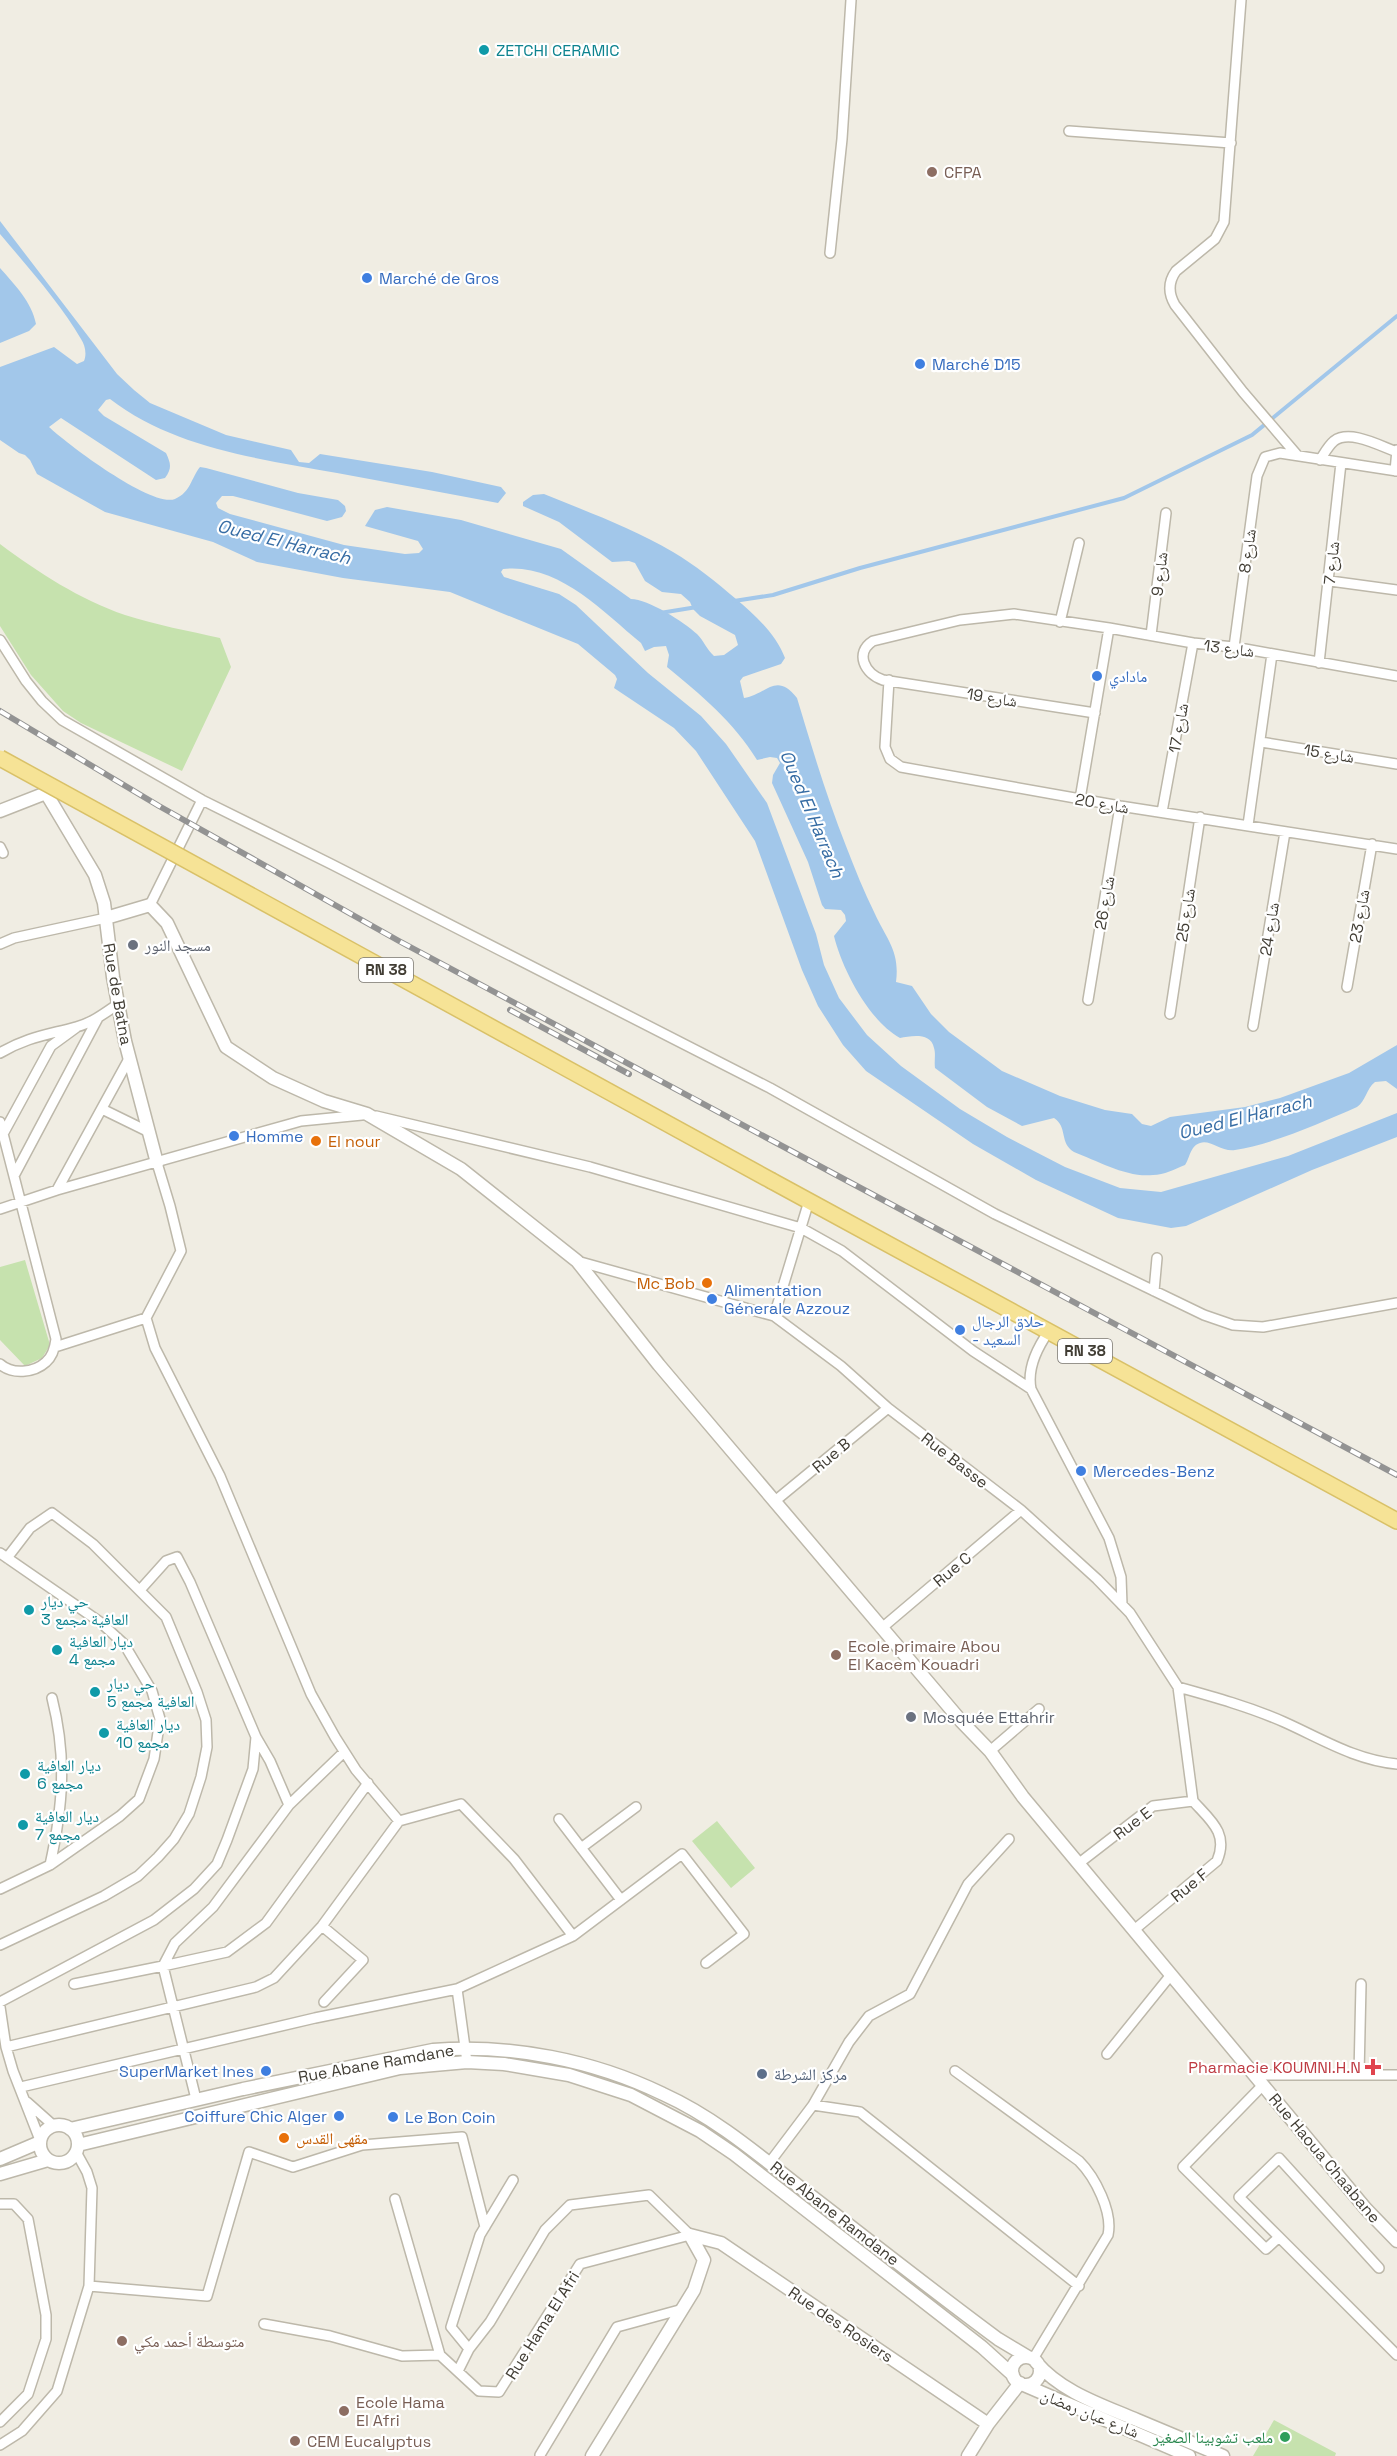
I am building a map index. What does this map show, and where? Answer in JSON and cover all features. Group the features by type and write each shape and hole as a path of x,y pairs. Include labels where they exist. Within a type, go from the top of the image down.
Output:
{"main road":[{"name":"RN 38","path":"0,758 1397,1521"}],"street":[{"path":"830,253 842,139 851,0"},
{"path":"1241,0 1231,143 1222,228 1215,239 1176,270 1169,291 1175,305 1297,455 1320,460 1396,471 1397,451 1344,436 1331,444 1320,460"},
{"path":"1070,131 1231,143"},
{"name":"شارع 8","path":"1234,647 1257,476 1265,457 1276,453 1297,455"},
{"name":"شارع 7","path":"1319,663 1330,581 1341,463"},
{"name":"شارع 9","path":"1151,635 1166,513"},
{"path":"1060,622 1079,543"},
{"path":"1330,581 1397,590"},
{"name":"شارع 13","path":"889,680 873,675 863,661 864,649 873,640 990,615 1032,616 1193,643 1234,647 1397,676"},
{"path":"1080,799 1109,628"},
{"path":"0,640 26,681 42,701 62,720 202,800 760,1083 994,1214 1154,1291 1219,1321 1248,1327 1300,1322 1397,1303"},
{"name":"شارع 17","path":"1162,812 1193,643"},
{"path":"1248,825 1272,654"},
{"name":"شارع 19","path":"889,680 1095,713"},
{"name":"شارع 20","path":"889,680 885,747 895,764 907,768 1120,806 1397,849"},
{"name":"شارع 15","path":"1261,742 1397,764"},
{"name":"Rue de Batna","path":"0,811 46,793 95,874 104,903 118,1004 181,1251 146,1318"},
{"path":"0,944 14,938 150,906 202,800"},
{"name":"شارع 26","path":"1088,1000 1120,806"},
{"name":"شارع 25","path":"1170,1014 1200,817"},
{"name":"شارع 24","path":"1253,1026 1286,832"},
{"name":"شارع 23","path":"1347,987 1372,844"},
{"name":"Rue Haoua Chaabane","path":"150,906 167,923 226,1047 273,1078 324,1101 367,1114 462,1169 577,1261 659,1365 961,1720 990,1751 1023,1797 1170,1976 1366,2209 1397,2241"},
{"path":"0,1053 17,1043 37,1036 77,1027 98,1018 118,1004"},
{"path":"15,1174 98,1018"},
{"path":"3,1134 51,1046 77,1027"},
{"path":"57,1190 130,1057"},
{"path":"102,1109 149,1132"},
{"path":"0,1209 57,1190 301,1121 367,1114 590,1167 801,1228 842,1251 973,1351 1031,1389"},
{"path":"0,1122 56,1339 55,1347 46,1362 34,1368 16,1372 0,1364"},
{"path":"774,1316 809,1200"},
{"path":"1154,1291 1157,1258"},
{"name":"Rue Basse","path":"577,1261 774,1316 841,1366 888,1408 1021,1510 1122,1605 1140,1627 1178,1687 1193,1801"},
{"path":"55,1347 146,1318 155,1348 220,1476 310,1694 344,1752 399,1821"},
{"path":"1048,1331 1039,1346 1033,1364 1029,1380 1031,1389 1109,1538 1118,1564 1122,1605"},
{"name":"Rue B","path":"775,1501 888,1408"},
{"name":"Rue C","path":"883,1627 1021,1510"},
{"path":"0,1889 50,1865 120,1816 139,1799 154,1759 160,1719 152,1691 124,1644 100,1622 3,1555 30,1528 52,1513 93,1544 166,1617 183,1655 206,1720 207,1747 201,1777 189,1814 174,1839 138,1876 104,1896 0,1945"},
{"path":"140,1590 166,1561 177,1557 256,1737 270,1761 289,1805"},
{"path":"1178,1687 1260,1712 1351,1754 1397,1764"},
{"path":"50,1865 60,1821 63,1776 60,1727 52,1698"},
{"path":"990,1751 1039,1709"},
{"path":"0,2002 153,1920 195,1889 217,1864 227,1840 252,1769 256,1737"},
{"path":"196,2099 163,1966 175,1943 213,1907 289,1805 344,1752"},
{"path":"74,1984 227,1952 266,1923 368,1783"},
{"name":"Rue E","path":"1078,1864 1153,1806 1193,1801"},
{"name":"Rue F","path":"1134,1930 1217,1861 1222,1841 1219,1831 1193,1801"},
{"path":"4,2050 256,1987 274,1978 322,1926 399,1821 462,1804 514,1859 573,1936"},
{"path":"581,1848 636,1807"},
{"path":"559,1819 621,1900"},
{"path":"770,2162 813,2105 849,2042 868,2016 910,1994 968,1884 1009,1839"},
{"path":"21,2087 315,2018 457,1989 573,1936 682,1854 744,1934 706,1963"},
{"path":"322,1926 363,1960 324,2002"},
{"path":"1107,2054 1170,1976"},
{"path":"1359,2075 1361,1984"},
{"path":"457,1989 467,2062"},
{"path":"0,2007 4,2050 26,2100 42,2152 48,2160 56,2163 71,2158 77,2149"},
{"name":"Rue Abane Ramdane","path":"70,2128 196,2099 433,2050 464,2047 524,2053 590,2067 664,2094 700,2114 770,2162 998,2339 1033,2360"},
{"name":"شارع عبان رمضان","path":"77,2149 400,2068 467,2062 515,2065 569,2075 631,2095 668,2113 734,2154 982,2347 1019,2381 1189,2456"},
{"path":"955,2071 1079,2161 1094,2180 1110,2226 1108,2235 1033,2360"},
{"path":"1254,2074 1397,2074"},
{"path":"1263,2085 1183,2167 1266,2249 1279,2237"},
{"path":"0,2445 22,2431 57,2391 89,2286 92,2188 77,2149 77,2139 70,2128 54,2126 26,2100"},
{"path":"813,2105 860,2112 1078,2286"},
{"path":"0,2159 40,2141 43,2134 54,2126"},
{"path":"89,2286 207,2296 249,2152 293,2167 363,2145 462,2137 485,2227"},
{"path":"1379,2268 1279,2158 1239,2197 1395,2349"},
{"path":"0,2174 48,2160"},
{"path":"469,2349 451,2327 480,2235 513,2180"},
{"path":"458,2371 469,2349 489,2322 545,2230 570,2205 649,2195 690,2235 704,2260 694,2290 592,2456"},
{"path":"264,2324 330,2336 402,2356 440,2355 395,2199"},
{"path":"0,2205 14,2204 28,2219 46,2314 46,2339 28,2394 0,2422"},
{"name":"Rue Hama El Afri","path":"440,2355 479,2391 499,2392 580,2264 690,2235"},
{"name":"Rue des Rosiers","path":"690,2235 721,2243 988,2424"},
{"path":"540,2455 617,2327 683,2309"},
{"path":"1019,2381 1033,2383 1039,2376 1033,2360"},
{"path":"968,2456 1019,2381 1016,2361 1033,2360"},
{"name":"شارع عبان رمضان","path":"1033,2360 1047,2375 1091,2401 1223,2456"}],"green space":[{"path":"0,544 60,584 108,609 149,622 220,638 231,667 182,771 81,723 63,711 31,675 0,626"},
{"path":"25,1260 50,1345 42,1358 25,1366 0,1340 0,1267"},
{"path":"717,1821 755,1868 731,1888 692,1841"},
{"name":"ملعب تشوبينا الصغير","path":"1274,2420 1336,2453 1335,2456 1253,2456"}],"water":[{"name":"Oued El Harrach","path":"0,221 117,374 150,403 226,435 291,450 299,462 309,463 320,454 432,472 501,487 506,493 498,503 248,456 189,440 161,429 135,416 110,399 106,400 98,410 104,416 166,453 170,469 165,478 156,480 61,418 49,427 91,460 130,485 164,499 175,499 188,489 200,467 298,493 338,500 345,506 346,511 342,517 327,521 233,496 222,496 216,503 218,508 230,514 344,545 405,554 419,553 423,549 418,541 365,526 375,510 387,507 461,520 561,549 631,599 656,607 684,623 697,634 714,656 724,655 738,645 735,635 700,616 681,594 662,592 645,581 635,563 612,562 559,522 523,506 523,502 533,495 544,494 657,543 697,568 736,599 771,633 785,658 781,664 743,677 740,681 744,698 777,685 790,690 797,698 839,828 863,889 892,946 897,971 896,982 912,986 931,1014 949,1032 1002,1071 1060,1096 1105,1110 1132,1114 1142,1124 1151,1126 1170,1117 1245,1107 1280,1098 1349,1073 1397,1045 1397,1089 1386,1081 1375,1082 1357,1107 1264,1143 1230,1150 1204,1142 1200,1143 1192,1149 1185,1165 1157,1175 1133,1174 1074,1152 1069,1148 1061,1126 1054,1118 1022,1126 987,1107 935,1068 935,1050 929,1039 920,1036 900,1038 878,1020 858,993 843,963 834,936 846,921 845,915 841,910 825,909 822,905 808,862 772,783 773,775 780,763 777,758 757,760 727,721 667,667 669,655 666,646 654,647 645,651 641,643 610,617 578,591 560,581 542,573 523,569 503,569 501,572 504,577 559,594 576,605 648,673 701,716 726,744 767,803 816,934 824,965 839,998 867,1035 901,1066 960,1109 1065,1167 1120,1188 1161,1192 1288,1156 1397,1113 1397,1137 1312,1170 1186,1226 1171,1228 1118,1218 1036,1180 973,1144 866,1071 843,1045 818,1006 802,970 755,841 696,751 674,728 614,688 617,679 615,675 578,644 450,592 343,578 257,562 213,542 105,512 37,474 25,455 0,440 0,367 54,347 77,364 84,361 85,353 82,341 64,312 0,234"},
{"path":"0,268 27,301 36,324 29,331 0,343"}],"waterway":[{"path":"734,601 773,595 860,568 1124,498 1252,435 1397,316"},
{"path":"660,613 697,607"}],"railway":[{"path":"0,711 159,806 399,941 1397,1475"},
{"path":"510,1010 629,1074"}],"place":[{"name":"ZETCHI CERAMIC","path":"484,50"},
{"name":"CFPA","path":"932,172"},
{"name":"Marché de Gros","path":"367,278"},
{"name":"Marché D15","path":"920,364"},
{"name":"مادادي","path":"1097,676"},
{"name":"مسجد النور","path":"133,945"},
{"name":"Homme","path":"234,1136"},
{"name":"El nour","path":"316,1141"},
{"name":"Mc Bob","path":"707,1283"},
{"name":"Alimentation Génerale Azzouz","path":"712,1299"},
{"name":"حلاق الرجال - السعيد","path":"960,1330"},
{"name":"Mercedes-Benz","path":"1081,1471"},
{"name":"حي ديار العافية مجمع 3","path":"29,1610"},
{"name":"ديار العافية مجمع 4","path":"57,1650"},
{"name":"Ecole primaire Abou El Kacem Kouadri","path":"836,1655"},
{"name":"حي ديار العافية مجمع 5","path":"95,1692"},
{"name":"Mosquée Ettahrir","path":"911,1717"},
{"name":"ديار العافية مجمع 10","path":"104,1733"},
{"name":"ديار العافية مجمع 6","path":"25,1774"},
{"name":"ديار العافية مجمع 7","path":"23,1825"},
{"name":"Pharmacie KOUMNI.H.N","path":"1373,2067"},
{"name":"SuperMarket Ines","path":"266,2071"},
{"name":"مركز الشرطة","path":"762,2074"},
{"name":"Coiffure Chic Alger","path":"339,2116"},
{"name":"Le Bon Coin","path":"393,2117"},
{"name":"مقهى القدس","path":"284,2138"},
{"name":"متوسطة أحمد مكي","path":"122,2341"},
{"name":"Ecole Hama El Afri","path":"344,2411"},
{"name":"ملعب تشوبينا الصغير","path":"1285,2437"},
{"name":"CEM Eucalyptus","path":"295,2441"}]}
